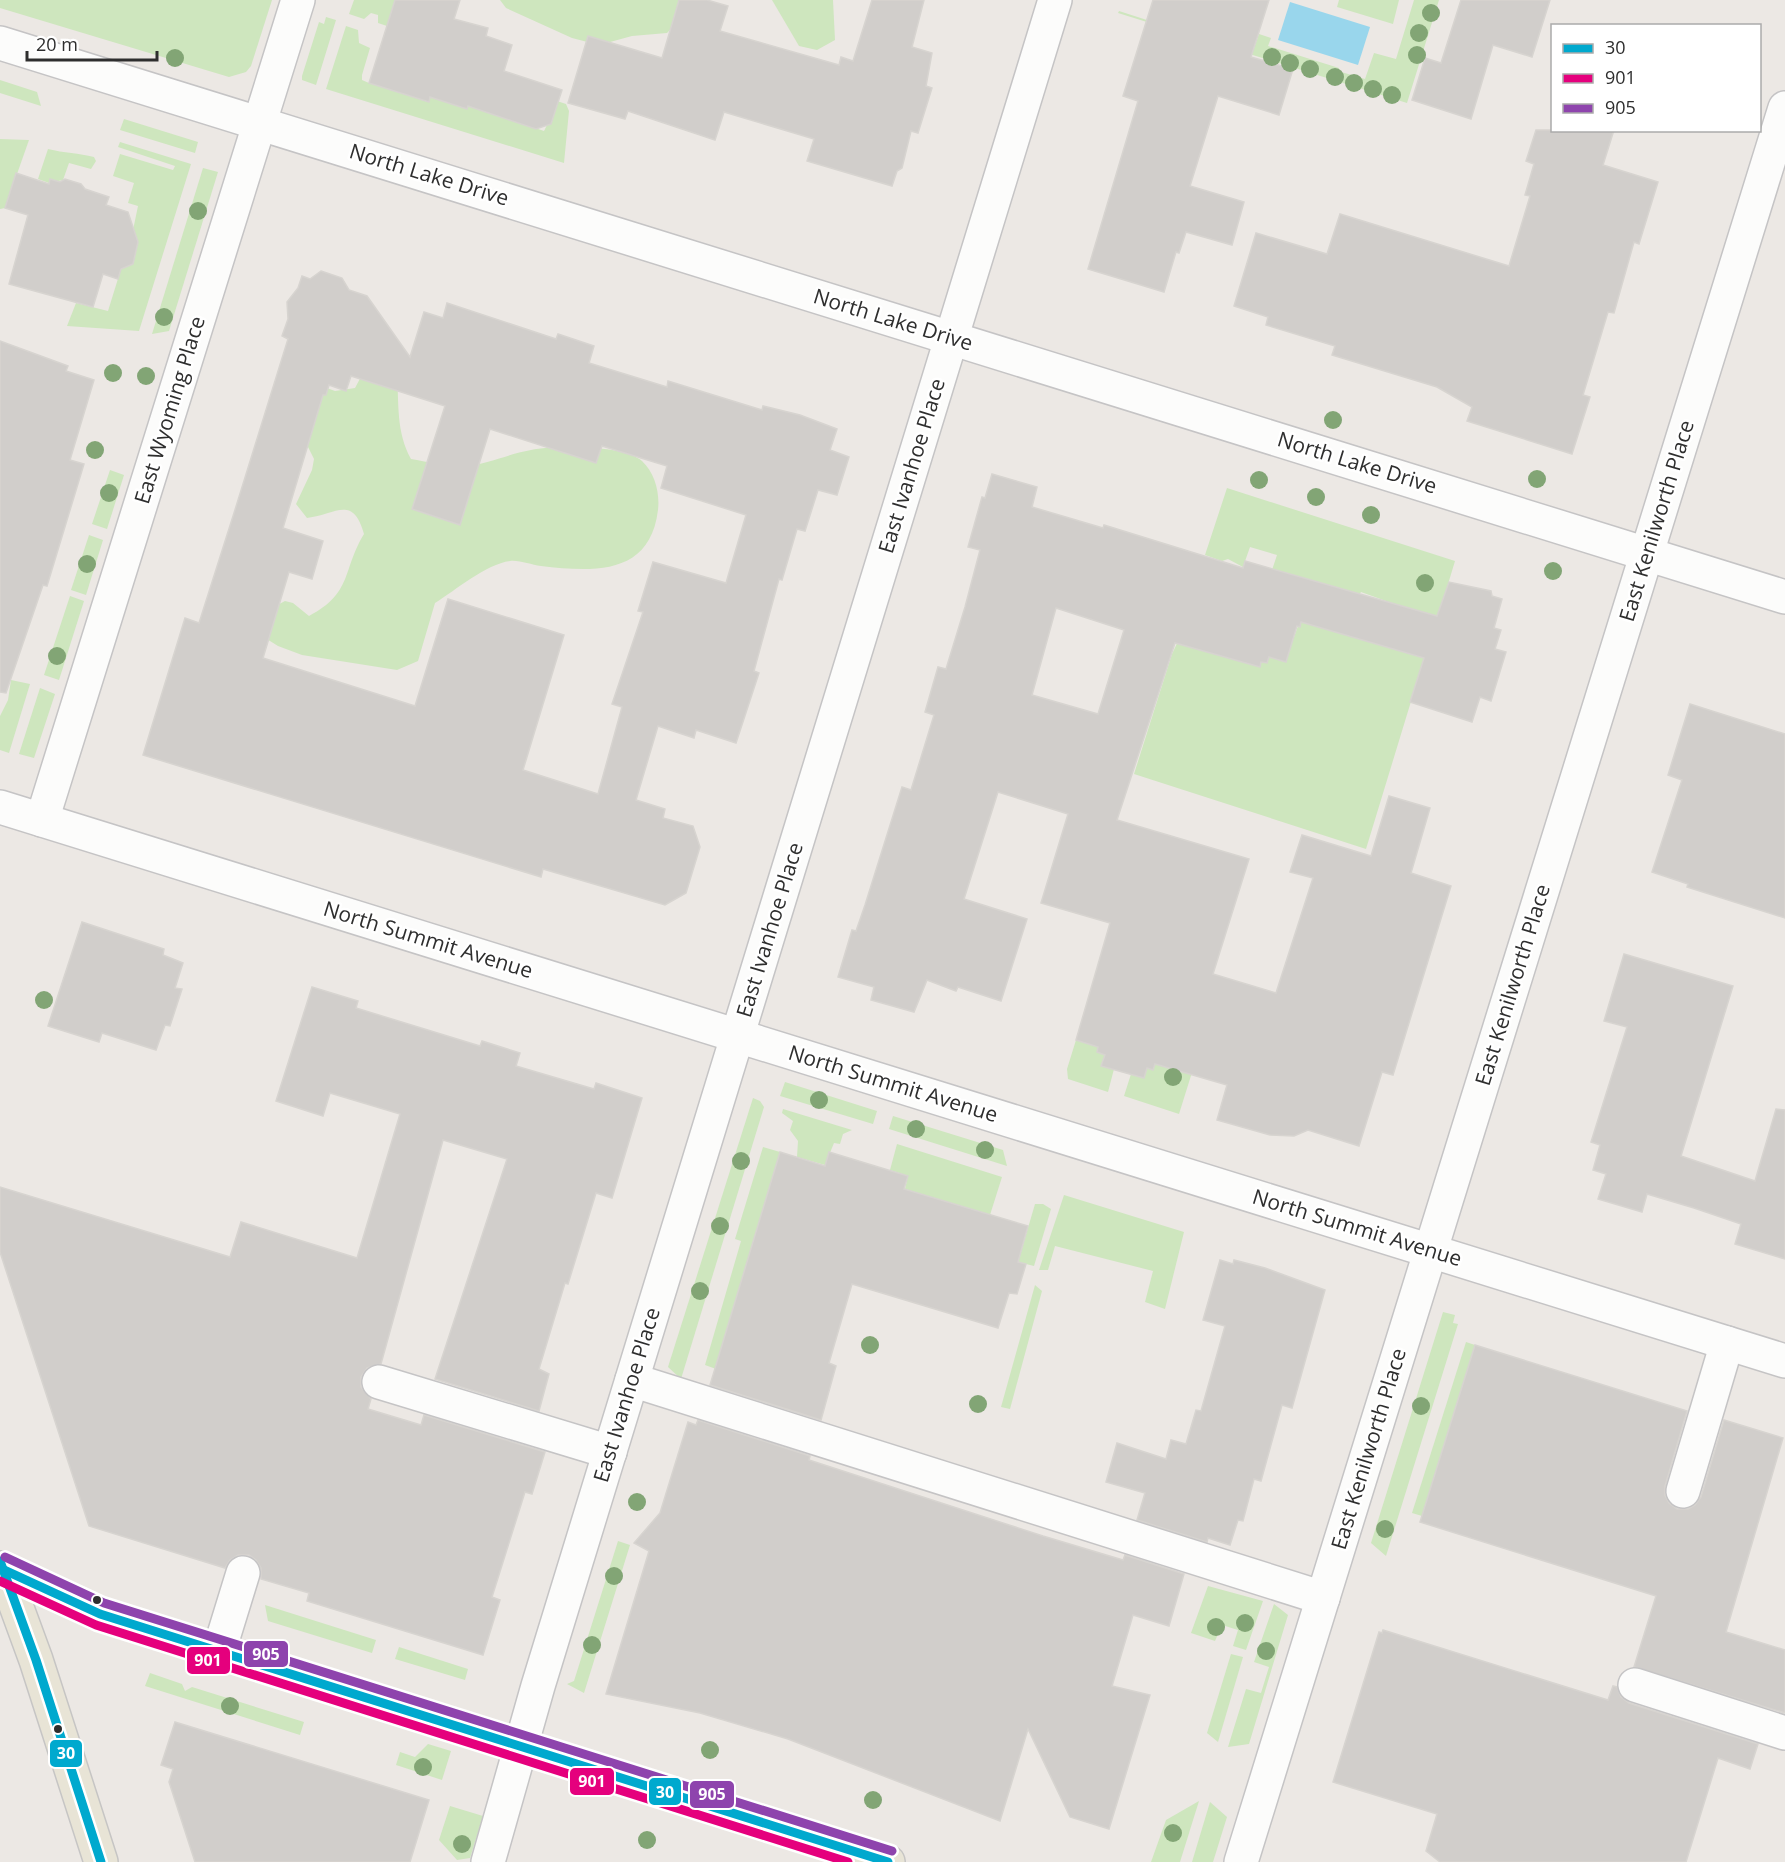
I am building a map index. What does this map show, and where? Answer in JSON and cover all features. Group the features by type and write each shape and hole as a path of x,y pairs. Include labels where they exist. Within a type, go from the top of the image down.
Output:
{"main road":[{"path":"1,1566 100,1614 888,1862"},
{"path":"1,1566 36,1660 101,1862"}],"street":[{"name":"East Wyoming Place","path":"42,820 298,0"},
{"name":"East Ivanhoe Place","path":"489,1862 521,1747 610,1452 1055,0"},
{"name":"North Lake Drive","path":"0,43 1785,597"},
{"name":"East Kenilworth Place","path":"1241,1862 1785,108"},
{"name":"North Summit Avenue","path":"0,807 1785,1361"},
{"path":"1683,1491 1727,1343"},
{"path":"632,1380 1323,1598"},
{"path":"379,1382 610,1452"},
{"path":"219,1651 243,1573"},
{"path":"1635,1685 1785,1733"}],"green space":[{"path":"0,0 272,0 251,66 246,72 229,77 0,8"},
{"path":"354,0 395,0 387,26 378,23 378,15 371,13 364,19 349,14"},
{"path":"500,0 699,0 667,33 632,36 599,45 572,38 506,8"},
{"path":"772,0 833,0 835,40 817,50 799,46"},
{"path":"1339,0 1399,0 1393,24 1337,7"},
{"path":"1414,0 1439,0 1407,103 1118,13 1119,11 1252,54 1259,34 1271,38 1268,46 1339,68 1338,71 1365,79 1374,53 1396,59"},
{"path":"326,17 336,20 316,85 302,80 302,76 319,22 324,24"},
{"path":"346,26 358,30 359,43 370,48 362,75 362,80 369,83 428,102 430,97 467,108 470,100 491,113 544,131 551,123 554,100 566,104 569,111 564,163 326,89"},
{"path":"0,80 37,92 41,106 0,93"},
{"path":"124,119 198,142 195,153 120,130"},
{"path":"0,139 29,140 5,208 0,209"},
{"path":"120,142 191,164 139,331 67,326 76,303 108,311 121,269 133,263 133,230 138,206 128,203 134,183 113,176 120,154 173,170 175,166 118,147"},
{"path":"48,149 94,157 96,161 91,169 69,163 63,180 49,183 38,179"},
{"path":"203,168 218,172 169,331 152,334"},
{"path":"363,373 397,374 401,428 411,459 465,466 531,450 556,447 605,449 633,456 647,466 657,490 658,510 653,532 644,547 631,558 616,565 580,569 510,561 491,567 435,603 418,661 397,670 302,655 278,646 262,636 268,610 285,601 293,603 309,616 323,607 340,589 364,534 360,522 349,511 334,511 307,518 296,504 312,470 314,459 306,443 316,384 335,391 355,388"},
{"path":"110,470 124,475 107,529 92,524"},
{"path":"1227,488 1455,561 1436,619 1361,592 1359,595 1272,570 1277,555 1250,547 1243,567 1228,559 1222,561 1205,555"},
{"path":"89,535 103,540 86,595 71,590"},
{"path":"70,596 84,601 59,680 44,675"},
{"path":"1306,604 1347,635 1387,647 1427,649 1366,849 1134,774 1172,654 1180,637 1260,667 1261,662 1267,663 1269,657 1285,662"},
{"path":"11,680 30,684 9,753 0,750 0,716 8,700"},
{"path":"40,688 55,694 34,758 19,754"},
{"path":"1076,1040 1098,1047 1105,1055 1101,1065 1114,1069 1108,1092 1068,1079 1067,1069"},
{"path":"1155,1064 1181,1072 1194,1066 1179,1114 1124,1096 1131,1074 1143,1078 1147,1068"},
{"path":"785,1082 877,1111 873,1124 780,1096"},
{"path":"753,1098 760,1101 764,1107 681,1379 668,1367"},
{"path":"783,1109 852,1130 843,1134 840,1144 834,1143 825,1165 797,1157 798,1141 790,1130 793,1121 782,1113"},
{"path":"893,1116 1003,1150 1007,1166 889,1129"},
{"path":"897,1144 1002,1177 990,1215 905,1189 908,1176 890,1170"},
{"path":"763,1147 780,1152 716,1369 705,1365 741,1241 735,1239"},
{"path":"1064,1195 1184,1232 1165,1309 1145,1302 1153,1271 1055,1246 1048,1270 1039,1270"},
{"path":"1035,1204 1043,1204 1051,1209 1034,1266 1018,1262"},
{"path":"1035,1285 1042,1291 1010,1409 1001,1407"},
{"path":"1443,1312 1455,1315 1453,1323 1458,1324 1386,1556 1371,1543"},
{"path":"1466,1342 1475,1345 1422,1516 1412,1513"},
{"path":"618,1541 630,1545 584,1693 567,1684 574,1681"},
{"path":"1208,1586 1263,1601 1246,1650 1233,1646 1238,1630 1222,1625 1215,1641 1191,1633"},
{"path":"1274,1604 1288,1615 1249,1744 1228,1747 1246,1689 1261,1693 1269,1667 1254,1662"},
{"path":"265,1605 376,1640 372,1653 268,1621"},
{"path":"399,1647 468,1669 465,1680 395,1659"},
{"path":"1231,1654 1243,1657 1218,1742 1207,1733"},
{"path":"150,1673 182,1684 185,1691 192,1687 304,1722 300,1735 145,1686"},
{"path":"428,1744 451,1751 442,1780 396,1765 400,1752 415,1757"},
{"path":"1199,1801 1180,1862 1151,1862 1166,1820"},
{"path":"1210,1802 1227,1817 1213,1862 1192,1862"},
{"path":"450,1806 483,1816 470,1858 457,1860 439,1840"}],"water":[{"path":"1290,2 1370,27 1358,65 1278,40"}],"building":[{"path":"395,0 460,0 454,19 488,28 486,36 512,45 504,71 562,90 551,124 536,129 468,106 467,109 430,97 429,102 369,83"},
{"path":"679,0 707,0 728,6 720,31 839,65 841,57 853,61 872,0 924,0 912,47 932,53 926,86 932,88 918,133 911,131 902,168 897,171 892,186 807,161 814,139 724,112 715,140 628,111 625,119 568,103 588,36 662,58"},
{"path":"1153,0 1269,0 1251,57 1293,69 1279,115 1218,96 1190,186 1244,202 1232,245 1186,232 1179,253 1176,252 1164,292 1088,269 1138,101 1123,96"},
{"path":"1461,0 1550,0 1532,57 1493,45 1471,119 1412,100 1425,58 1441,63"},
{"path":"1536,130 1613,132 1603,165 1658,182 1639,244 1634,242 1614,313 1608,312 1583,395 1590,397 1572,454 1467,421 1472,407 1437,387 1332,355 1335,346 1266,325 1268,317 1234,306 1256,233 1327,254 1340,214 1509,266 1530,196 1525,195 1534,164 1526,161"},
{"path":"16,173 49,184 50,179 60,182 65,179 81,184 85,189 109,197 106,205 128,212 138,242 133,264 121,269 118,279 103,274 93,307 9,284 28,215 5,208"},
{"path":"321,271 342,278 349,290 367,296 410,357 424,312 443,318 447,303 556,339 558,334 594,346 589,363 667,387 668,381 762,410 763,406 800,415 837,429 830,450 849,457 837,495 818,490 805,531 797,529 782,580 779,579 754,671 759,673 736,743 696,730 694,738 658,726 636,800 665,809 663,818 693,826 700,847 686,893 665,905 543,869 541,877 143,755 185,618 199,623 234,513 288,339 282,336 288,319 287,302 298,288 302,276 310,279","holes":["351,376 445,406 412,509 460,525 490,429 596,463 602,446 667,466 661,488 746,515 726,583 653,562 638,611 643,612 612,704 622,707 598,794 523,770 564,635 448,599 415,706 263,658 289,572 312,579 323,541 283,528 323,395 326,395 329,385 346,391"]},
{"path":"0,341 68,366 66,371 94,380 70,460 84,464 47,586 43,585 6,693 0,692"},
{"path":"992,474 1037,487 1032,507 1103,528 1104,525 1243,568 1245,561 1437,616 1449,582 1491,591 1492,596 1502,599 1494,628 1501,630 1495,649 1506,652 1491,701 1480,697 1472,722 1410,702 1424,658 1301,622 1300,627 1297,626 1286,662 1269,657 1267,663 1261,662 1260,667 1175,643 1117,820 1249,859 1213,974 1276,993 1313,878 1290,872 1302,835 1371,856 1389,796 1430,808 1411,873 1451,886 1393,1075 1382,1072 1359,1146 1308,1130 1294,1136 1270,1135 1217,1120 1227,1085 1155,1064 1153,1070 1147,1068 1144,1078 1101,1066 1105,1055 1097,1052 1098,1047 1076,1040 1110,923 1041,903 1068,814 998,792 964,899 1027,919 1001,1001 958,987 956,991 927,980 914,1012 871,1000 874,987 838,977 852,930 856,931 865,905 902,787 911,790 934,715 925,712 938,667 946,669 980,550 968,547 982,497 985,498","holes":["1056,608 1124,630 1098,714 1032,695"]},
{"path":"1690,704 1785,734 1785,918 1687,887 1688,884 1652,872 1682,780 1668,775"},
{"path":"82,922 164,949 163,955 183,963 175,988 182,989 170,1026 165,1025 156,1050 102,1033 99,1042 48,1026"},
{"path":"1624,954 1733,986 1681,1156 1755,1181 1776,1109 1785,1110 1785,1259 1735,1244 1741,1224 1694,1208 1647,1194 1642,1212 1598,1199 1606,1174 1593,1170 1600,1145 1591,1142 1627,1027 1604,1021"},
{"path":"312,987 358,1001 356,1008 480,1046 482,1041 520,1053 516,1066 594,1089 596,1083 642,1098 612,1198 596,1193 568,1284 565,1283 539,1369 549,1374 539,1411 435,1379 507,1159 443,1140 381,1364 367,1368 361,1377 361,1387 371,1399 368,1409 421,1425 424,1415 545,1452 532,1494 525,1492 492,1597 500,1600 483,1655 307,1601 309,1593 261,1579 261,1568 249,1555 238,1555 230,1560 225,1568 89,1526 0,1252 0,1187 230,1257 241,1222 357,1258 400,1114 330,1093 323,1116 276,1101"},
{"path":"780,1152 825,1166 829,1152 908,1176 904,1189 1028,1226 1018,1262 1026,1264 1017,1294 1009,1293 998,1328 852,1284 829,1363 836,1366 821,1420 710,1385"},
{"path":"1220,1260 1233,1264 1234,1260 1265,1268 1325,1290 1292,1408 1282,1405 1261,1481 1254,1479 1243,1521 1238,1520 1230,1545 1208,1538 1207,1542 1137,1520 1145,1493 1106,1482 1117,1443 1166,1459 1171,1440 1186,1444 1196,1410 1201,1411 1225,1326 1203,1320"},
{"path":"1475,1345 1687,1411 1665,1486 1665,1495 1669,1503 1677,1509 1688,1509 1695,1505 1701,1497 1724,1420 1783,1438 1726,1632 1785,1650 1785,1713 1634,1667 1656,1596 1420,1522"},
{"path":"698,1420 810,1456 809,1460 1043,1536 1123,1560 1125,1555 1184,1574 1169,1626 1133,1615 1112,1686 1150,1695 1109,1829 1070,1817 1028,1729 1000,1821 788,1739 700,1713 606,1694 649,1551 634,1543 660,1513 688,1422 696,1425"},
{"path":"1383,1630 1608,1700 1613,1686 1617,1687 1621,1697 1629,1703 1758,1744 1750,1769 1718,1758 1686,1862 1440,1862 1426,1851 1437,1814 1333,1782 1379,1632 1382,1633"},
{"path":"175,1722 429,1800 410,1862 195,1862 169,1782 173,1769 161,1765"}],"transit line":[{"name":"905","path":"5,1557 104,1603 892,1851"},
{"name":"30","path":"0,1561 36,1660 101,1862"},
{"name":"30","path":"0,1568 100,1614 888,1862"},
{"name":"901","path":"0,1581 96,1625 848,1862"}]}
